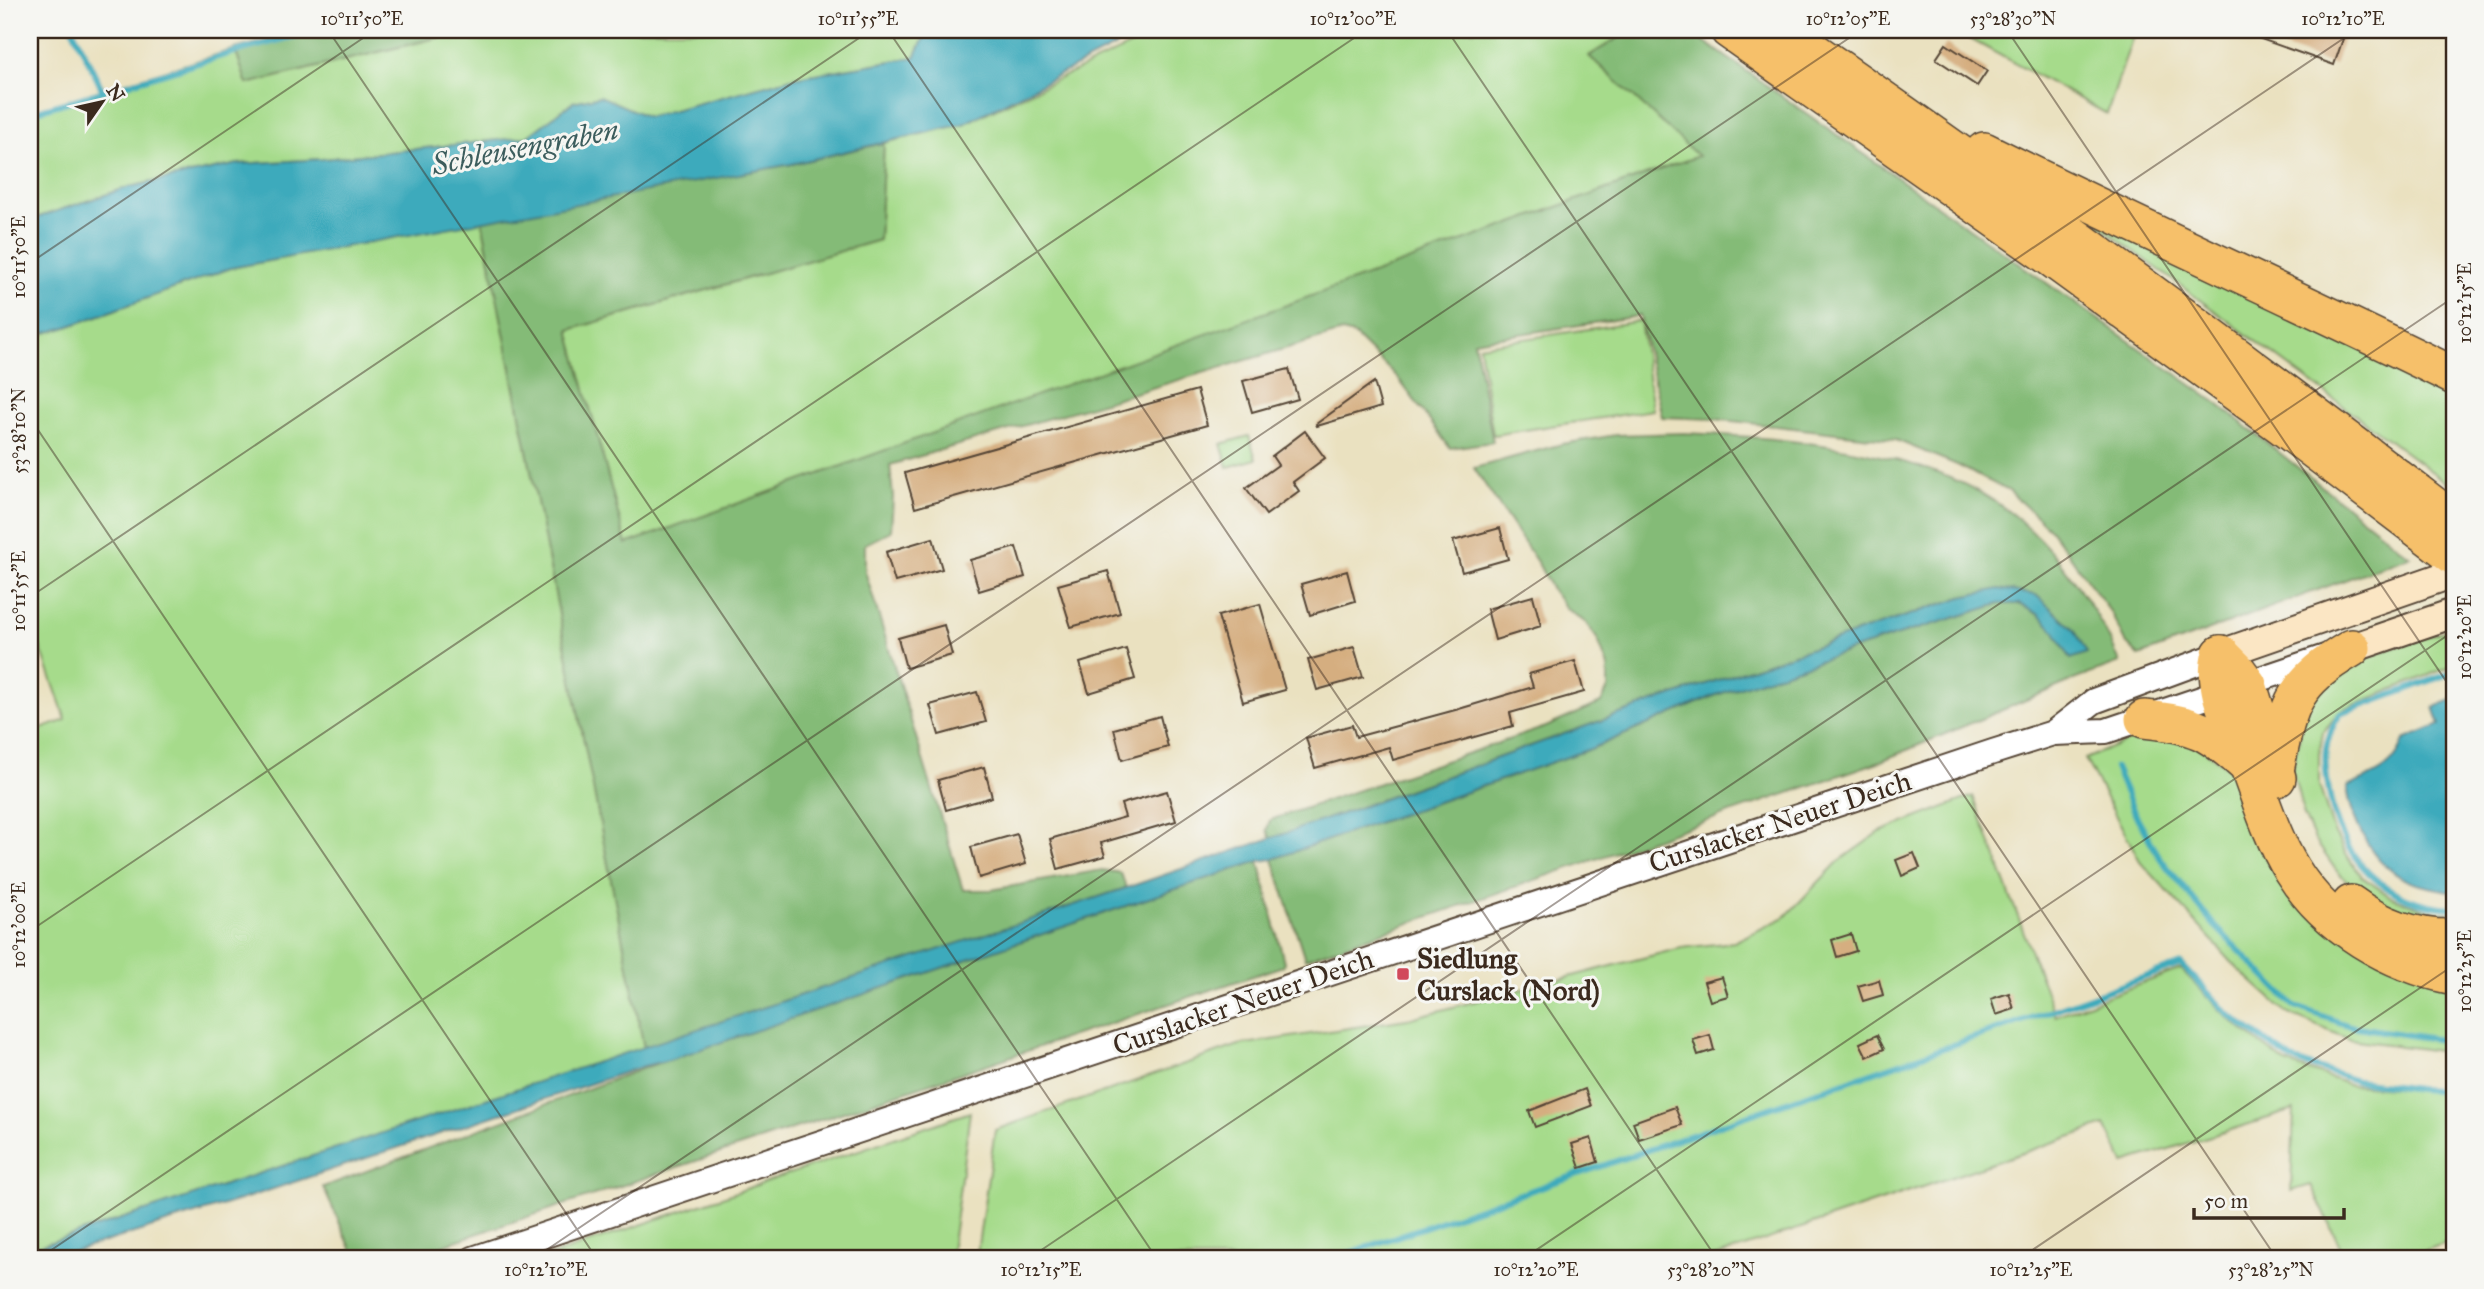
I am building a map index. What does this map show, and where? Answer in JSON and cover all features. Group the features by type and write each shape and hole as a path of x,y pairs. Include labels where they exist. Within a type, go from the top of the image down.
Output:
{"highway":[{"path":"1729,30 2054,260 2281,425 2454,556"},
{"path":"1783,30 1893,105 2307,408 2454,521"},
{"path":"1893,105 2115,217 2267,285 2454,376"},
{"path":"2262,769 2294,700 2315,673 2352,648"},
{"path":"2221,654 2237,670 2234,690 2262,769 2281,850 2304,887 2344,925 2393,957 2421,968 2454,976"},
{"path":"2144,719 2181,723 2198,729 2262,769 2303,847 2322,875 2363,913 2399,931 2424,937 2454,938"}],"main road":[{"name":"Curslacker Neuer Deich","path":"2221,654 2454,573"},
{"name":"Curslacker Neuer Deich","path":"2352,648 2443,617"}],"street":[{"name":"Curslacker Neuer Deich","path":"473,1259 1693,850 2053,733 2106,731 2352,648"},
{"name":"Curslacker Neuer Deich","path":"2053,733 2094,701 2221,654"}],"green space":[{"path":"306,30 469,30 247,84 235,49"},
{"path":"469,30 928,30 915,57 792,78 648,117 600,96 573,102 527,137 323,159 238,164 129,187 30,220 30,112 235,49 247,84"},
{"path":"1163,30 1631,30 1589,56 1699,156 626,545 569,330 879,240 884,143 963,124"},
{"path":"1631,30 1688,30 2214,401 2410,556 2139,656 2125,642 2111,613 2051,530 2009,491 1957,465 1896,440 1715,419 1662,417 1640,316 1474,341 1493,442 1450,448 1397,377 1354,335 1342,332 890,465 893,497 891,531 865,544 865,571 963,890 991,890 1102,870 1121,873 1126,888 644,1048 482,220 792,164 884,143 879,240 569,330 626,544 1698,156 1589,56"},
{"path":"1954,30 2135,30 2107,114"},
{"path":"2085,215 2454,392 2454,488"},
{"path":"482,220 644,1048 30,1249 30,733 66,720 30,618 30,337 64,328 231,268"},
{"path":"1640,321 1653,410 1493,435 1479,346"},
{"path":"1684,433 1803,442 1845,449 1886,457 1962,483 2008,510 2044,544 2090,605 2120,663 1881,761 1305,959 1273,859 1593,748 1716,695 1999,604 2019,604 2038,614 2054,630 2071,659 2036,595 1962,597 1659,700 1271,839 1267,830 1270,820 1546,727 1601,703 1608,688 1608,667 1598,640 1586,623 1566,608 1552,590 1539,565 1474,468 1562,444 1616,435"},
{"path":"1249,436 1256,459 1228,467 1221,444"},
{"path":"2454,628 2454,665 2341,710 2323,732 2319,754 2319,785 2334,832 2349,860 2364,878 2391,897 2435,913 2454,913 2454,924 2403,917 2359,893 2336,870 2315,840 2304,816 2292,769 2310,692 2347,663"},
{"path":"2144,734 2187,737 2236,774 2273,864 2454,988 2454,1053 2349,1039 2288,1014 2238,969 2140,861 2085,759"},
{"path":"1973,796 2055,1016 2181,969 2229,1019 2286,1063 2351,1085 2422,1090 2454,1087 2454,1240 2401,1259 2346,1259 2311,1185 2291,1191 2294,1110 2124,1163 2105,1125 1709,1259 976,1259 995,1130 1239,1045 1407,1019 1681,948 1734,942 1785,917 1839,861 1880,832"},
{"path":"1259,861 1283,966 401,1259 356,1259 323,1187 647,1067"},
{"path":"970,1112 950,1259 541,1259"}],"water":[{"name":"Schleusengraben","path":"928,30 1147,30 963,124 792,164 231,268 64,328 30,337 30,220 129,187 238,164 323,159 527,137 573,102 600,96 648,117 792,78 915,57"},
{"path":"1999,589 2036,595 2074,629 2087,653 2071,659 2054,630 2038,614 2019,604 1999,604 1716,695 1593,748 1273,859 1259,861 669,1060 237,1201 50,1259 30,1259 30,1249 1126,888 1659,700 1962,597"},
{"path":"2454,699 2454,890 2449,891 2406,880 2383,863 2359,828 2347,787 2389,765 2404,740 2440,725 2434,707"}],"building":[{"path":"2346,30 2334,65 2241,32"},
{"path":"1946,44 1987,71 1977,86 1936,59"},
{"path":"1289,369 1298,399 1252,412 1243,381"},
{"path":"1374,382 1381,407 1317,426 1316,424"},
{"path":"1197,390 1207,425 915,508 905,473"},
{"path":"1305,431 1325,458 1293,482 1299,491 1266,515 1246,488 1278,465 1272,456"},
{"path":"1500,528 1508,559 1462,572 1453,541"},
{"path":"933,538 942,569 895,582 886,552"},
{"path":"1016,547 1025,577 979,591 970,560"},
{"path":"1108,571 1120,613 1071,627 1058,585"},
{"path":"1347,571 1355,601 1310,615 1301,584"},
{"path":"1533,596 1541,626 1495,640 1487,609"},
{"path":"1260,604 1285,690 1243,702 1218,616"},
{"path":"944,625 952,655 906,668 898,638"},
{"path":"1354,647 1363,677 1317,690 1308,660"},
{"path":"1126,649 1135,679 1089,693 1080,663"},
{"path":"1575,661 1584,692 1510,713 1513,726 1393,760 1389,747 1315,768 1306,738 1352,725 1356,737 1459,709 1533,687 1529,674"},
{"path":"977,692 986,722 939,735 930,705"},
{"path":"1160,716 1168,747 1122,760 1114,729"},
{"path":"984,767 992,797 946,810 938,780"},
{"path":"1167,791 1176,821 1101,843 1105,856 1058,869 1050,839 1125,817 1121,804"},
{"path":"1017,834 1026,864 979,878 971,847"},
{"path":"1914,853 1920,868 1902,876 1896,860"},
{"path":"1851,934 1856,951 1837,957 1832,940"},
{"path":"1722,977 1728,996 1710,1001 1704,982"},
{"path":"1879,980 1883,995 1863,1001 1858,986"},
{"path":"2009,993 2014,1009 1996,1015 1991,999"},
{"path":"1710,1035 1714,1050 1698,1055 1693,1040"},
{"path":"1877,1035 1884,1049 1867,1057 1860,1043"},
{"path":"1585,1089 1591,1106 1535,1127 1529,1111"},
{"path":"1675,1107 1682,1125 1639,1139 1633,1122"},
{"path":"1591,1138 1598,1162 1580,1168 1572,1144"}],"waterway":[{"path":"73,30 103,91"},
{"path":"30,113 318,30"},
{"path":"2454,672 2340,714 2327,742 2325,760 2335,815 2343,837 2369,874 2406,898 2429,905 2454,908"},
{"path":"2115,768 2134,812 2160,858 2215,926 2294,1006 2350,1026 2454,1042"},
{"path":"1332,1259 2181,964 2229,1015 2292,1060 2357,1081 2454,1091"}],"place":[{"name":"Siedlung Curslack (Nord)","path":"1403,974"}]}
